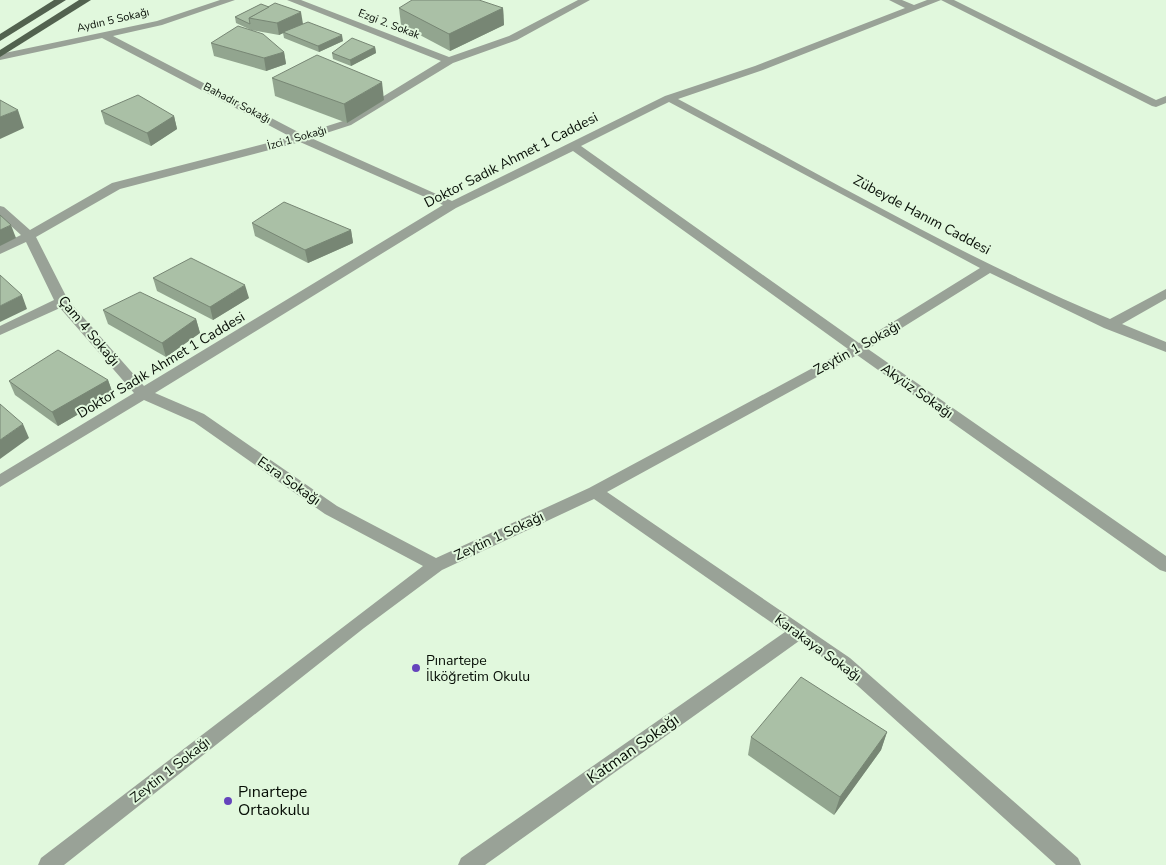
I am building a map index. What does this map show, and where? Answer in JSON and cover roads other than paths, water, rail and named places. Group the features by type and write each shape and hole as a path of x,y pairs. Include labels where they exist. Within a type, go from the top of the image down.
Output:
{"main road":[{"path":"0,38 60,0"},
{"path":"0,55 86,0"}],"street":[{"name":"Aydın 5 Sokağı","path":"0,55 106,36 159,23 230,0"},
{"name":"Ezgi 2. Sokak","path":"292,0 449,61"},
{"name":"İzci 1 Sokağı","path":"0,250 29,236 116,186 301,138 347,123 449,61 513,38 585,0"},
{"path":"894,0 913,8"},
{"name":"Doktor Sadık Ahmet 1 Caddesi","path":"0,481 452,205 486,190 572,145 669,98 759,68 936,0"},
{"path":"946,0 1156,104 1166,99"},
{"name":"Bahadır Sokağı","path":"106,36 301,138 452,205"},
{"name":"Zübeyde Hanım Caddesi","path":"669,98 990,268 1109,325 1166,347"},
{"name":"Akyüz Sokağı","path":"572,145 1166,565"},
{"path":"0,210 29,236"},
{"name":"Çam 4 Sokağı","path":"29,236 62,302 143,394"},
{"name":"Zeytin 1 Sokağı","path":"48,865 358,623 436,565 595,492 882,336 990,268"},
{"path":"1109,325 1166,293"},
{"path":"0,330 62,302"},
{"name":"Esra Sokağı","path":"143,394 199,418 330,510 436,565"},
{"name":"Karakaya Sokağı","path":"595,492 844,663 1071,865"},
{"name":"Katman Sokağı","path":"468,865 799,632"}],"place":[{"name":"Pınartepe İlköğretim Okulu","path":"416,668"},
{"name":"Pınartepe Ortaokulu","path":"228,801"}]}
